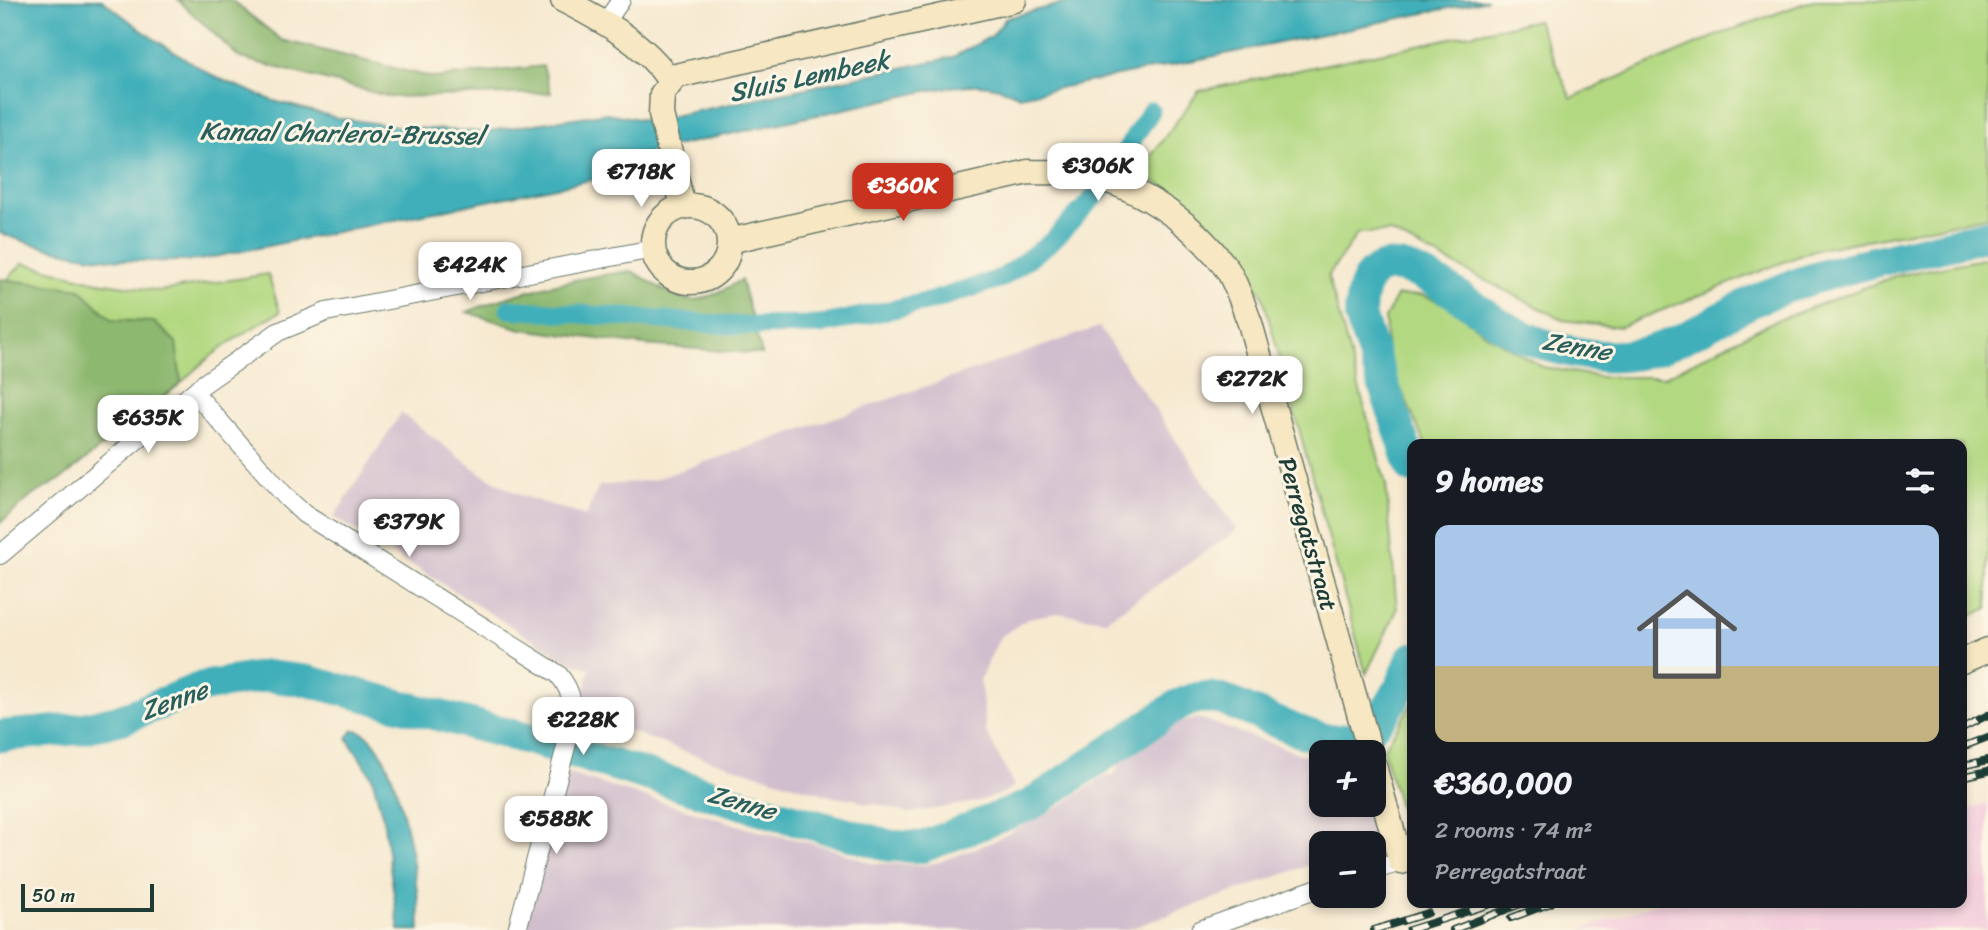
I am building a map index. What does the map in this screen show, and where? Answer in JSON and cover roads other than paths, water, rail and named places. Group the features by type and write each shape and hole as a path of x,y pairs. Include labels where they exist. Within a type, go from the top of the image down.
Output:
{"street":[{"path":"563,0 606,22 662,70 670,81"},
{"path":"606,22 621,0"},
{"path":"682,207 661,114 662,94 676,76 1014,0"},
{"name":"Perregatstraat","path":"729,241 1028,172 1074,173 1134,191 1183,223 1228,271 1250,323 1367,740"},
{"path":"682,207 699,207 713,213 724,225 729,241 723,266 702,281 689,282 665,272 653,248 654,235 660,222 670,212 682,207"},
{"path":"0,555 194,392 278,332 326,312 653,248"},
{"path":"194,392 287,498 304,513 558,674 572,697 570,732 517,930"},
{"path":"1967,660 1988,650"},
{"path":"1386,804 1407,860 1386,866"},
{"path":"1200,930 1309,891"}],"water":[{"name":"Kanaal Charleroi-Brussel","path":"0,0 102,0 151,37 213,76 274,101 338,118 411,128 482,132 607,113 649,121 953,57 992,36 1006,18 1077,0 1488,0 1020,96 985,85 963,85 927,91 652,151 620,174 199,260 147,261 74,254 0,233"},
{"path":"353,730 369,737 383,756 394,784 411,851 420,930 399,930 383,818 372,777 347,738"}],"waterway":[{"path":"509,309 745,326 820,325 931,301 1002,278 1052,241 1098,193 1151,111"},
{"name":"Zenne","path":"1407,453 1360,316 1365,285 1378,269 1397,267 1420,274 1509,329 1541,343 1588,355 1624,356 1667,345 1746,304 1821,276 1988,235"},
{"name":"Zenne","path":"0,736 79,729 122,719 202,687 266,676 308,681 528,739 891,846 922,847 1030,805 1178,705 1204,697 1222,700 1320,738 1338,740 1354,737 1380,718 1391,704 1407,670"}],"railway":[{"path":"1967,726 1988,715"},
{"path":"1967,745 1988,737"},
{"path":"1967,765 1988,760"},
{"path":"1967,776 1988,771"},
{"path":"1409,930 1478,908"},
{"path":"1453,930 1510,908"},
{"path":"1511,918 1538,908"},
{"path":"1374,930 1428,913"}],"water label":[{"name":"Sluis Lembeek","path":"809,76"}]}
